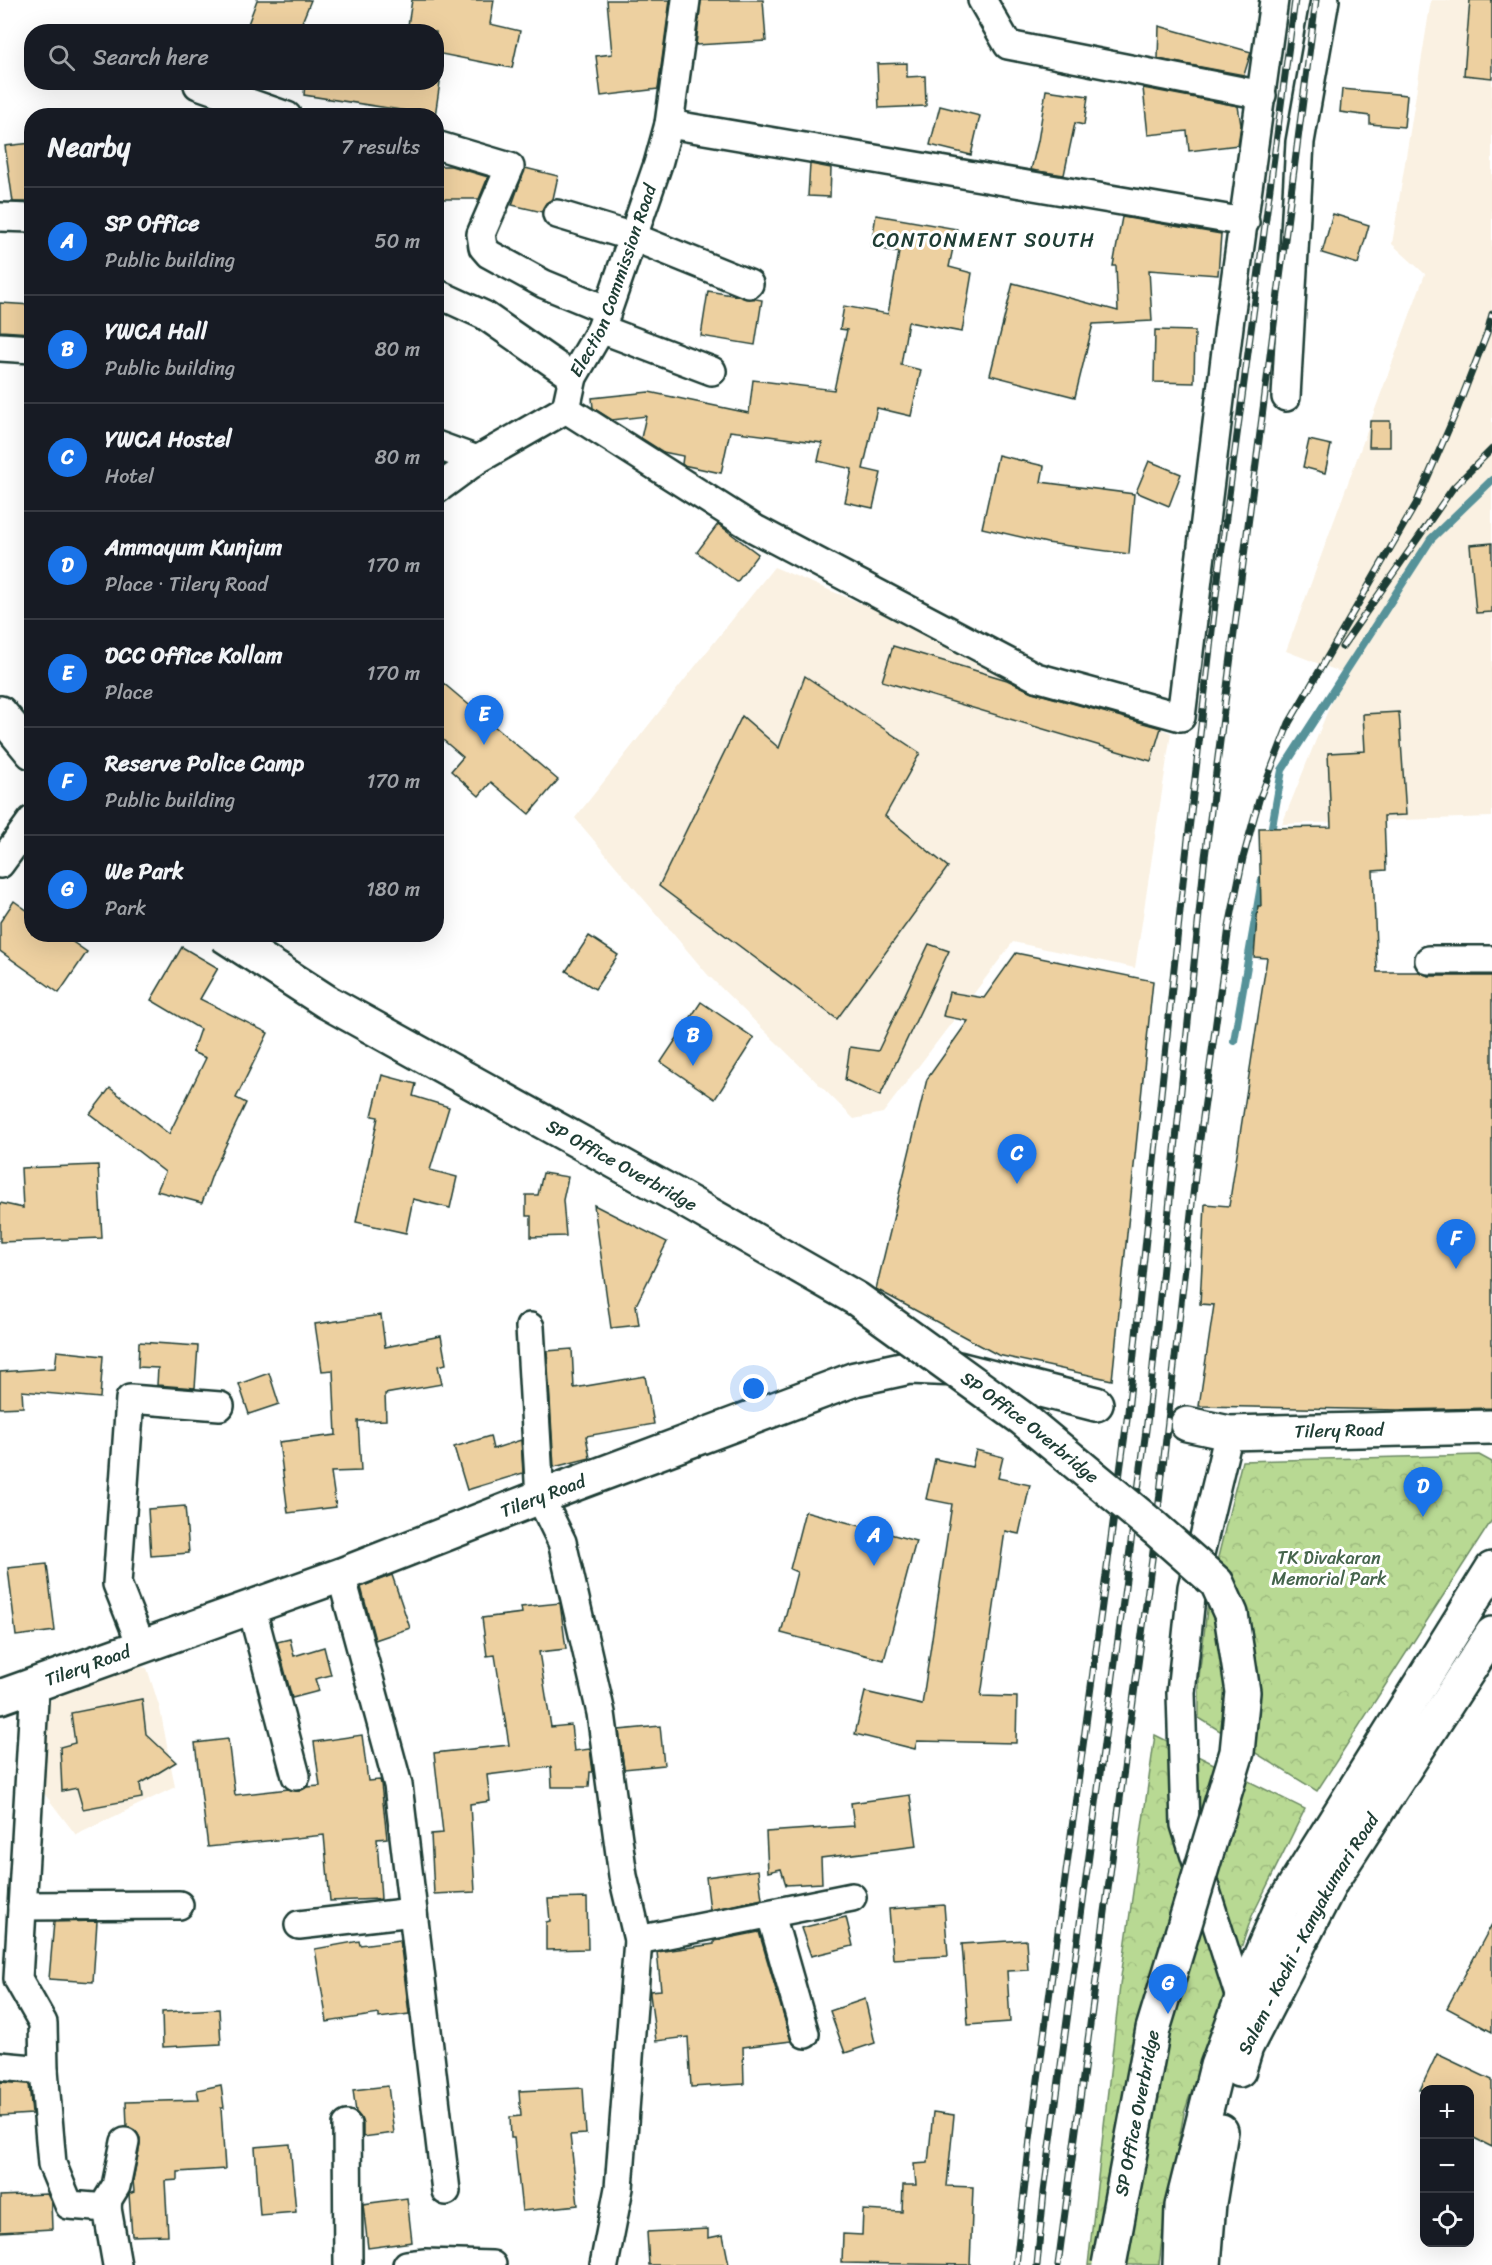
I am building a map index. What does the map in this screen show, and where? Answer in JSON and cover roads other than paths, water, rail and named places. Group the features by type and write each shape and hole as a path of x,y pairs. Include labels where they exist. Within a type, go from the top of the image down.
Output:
{"main road":[{"path":"0,713 24,742"},
{"name":"SP Office Overbridge","path":"234,942 327,1002 672,1193 857,1299 1023,1419 1156,1529 1217,1583 1231,1614 1243,1692 1236,1752 1153,2029 1109,2265"},
{"name":"Tilery Road","path":"0,1696 341,1575 540,1497 855,1379 910,1367 958,1369 1096,1404"},
{"name":"Tilery Road","path":"1187,1424 1229,1433 1492,1427"},
{"path":"1179,2265 1182,2206 1217,2066 1241,2001 1282,1906 1492,1569"},
{"name":"Salem - Kochi - Kanyakumari Road","path":"1204,2265 1209,2203 1221,2130 1246,2047 1331,1882 1492,1634"}],"street":[{"name":"Election Commission Road","path":"566,409 573,378 604,320 658,164 669,124 686,0"},
{"path":"982,0 1008,45 1262,95"},
{"path":"444,484 477,460 566,409 755,529 1036,677 1181,717 1228,329 1245,222 1274,0"},
{"path":"1286,397 1300,142 1325,0"},
{"path":"212,90 264,108"},
{"path":"669,124 1245,222"},
{"path":"444,147 510,167 481,234 483,246 489,254 604,320 712,371"},
{"path":"557,214 633,237 749,284"},
{"path":"0,217 24,218"},
{"path":"444,297 484,315 573,378"},
{"path":"0,346 24,348"},
{"path":"444,448 477,460"},
{"path":"0,864 24,831"},
{"path":"1429,960 1492,960"},
{"path":"530,1327 540,1497 562,1542 601,1713 623,1876 638,1940 619,2188 604,2265"},
{"path":"142,1647 117,1584 130,1399 220,1406"},
{"path":"1229,1433 1192,1587 1182,1693 1185,1825 1241,2001"},
{"path":"341,1575 398,1785 446,2191"},
{"path":"251,1606 296,1776"},
{"path":"35,1683 22,1906 9,1978 43,2023 44,2070 52,2164 69,2205 107,2208"},
{"path":"638,1940 852,1897"},
{"path":"22,1906 179,1905"},
{"path":"298,1925 413,1912"},
{"path":"771,1915 806,2034"},
{"path":"0,2066 44,2070"},
{"path":"347,2125 348,2265"},
{"path":"117,2265 107,2208 108,2199 116,2186 125,2142"},
{"path":"407,2265 425,2262 492,2265"}],"waterway":[{"path":"1270,838 1282,770 1431,539 1492,480"},
{"path":"1234,1041 1262,880"}],"railway":[{"path":"1016,2265 1030,2139 1128,1412 1183,882 1219,570 1295,0"},
{"path":"1037,2265 1044,2192 1148,1415 1204,865 1316,0"},
{"path":"1058,2265 1156,1529 1196,1168 1229,927 1243,858 1259,800 1289,723 1416,504 1457,410 1487,333 1492,314"},
{"path":"1342,647 1453,488 1492,449"}],"place":[{"name":"DCC Office Kollam","path":"484,745"},
{"name":"YWCA Hall","path":"693,1066"},
{"name":"YWCA Hostel","path":"1017,1184"},
{"name":"Reserve Police Camp","path":"1456,1269"},
{"name":"Ammayum Kunjum","path":"1423,1517"},
{"name":"SP Office","path":"874,1566"},
{"name":"We Park","path":"1168,2014"}],"district":[{"name":"CONTONMENT SOUTH","path":"984,240"}],"park label":[{"name":"TK Divakaran Memorial Park","path":"1329,1568"}]}
